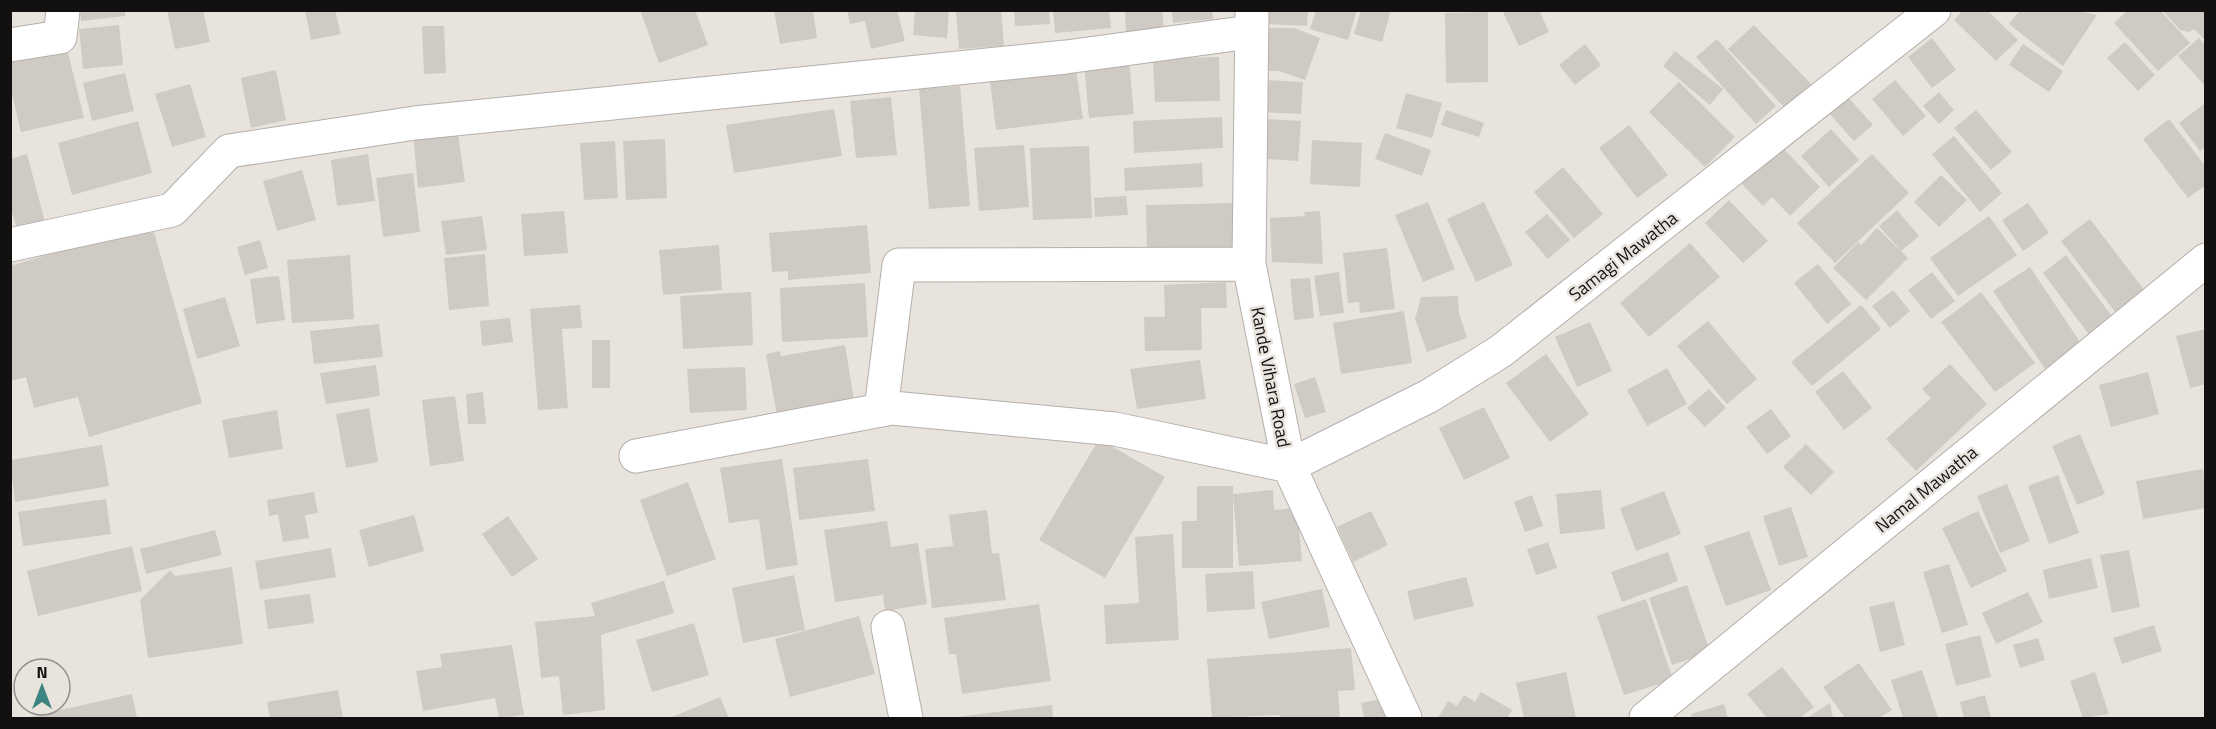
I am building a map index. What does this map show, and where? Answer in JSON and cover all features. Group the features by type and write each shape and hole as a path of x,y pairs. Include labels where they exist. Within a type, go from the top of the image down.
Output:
{"street":[{"path":"10,45 60,37 63,10"},
{"name":"Samagi Mawatha","path":"1289,466 1429,396 1501,351 1934,10"},
{"path":"10,245 172,210 230,151 416,123 1044,60 1251,21"},
{"name":"Kande Vihara Road","path":"1251,21 1249,264 1289,466 1405,718"},
{"name":"Namal Mawatha","path":"1646,718 2205,260"},
{"path":"881,410 899,265 1249,264"},
{"path":"636,456 892,408 1115,429 1289,466"},
{"path":"888,627 906,718"}],"building":[{"path":"80,10 125,10 125,16 81,21"},
{"path":"167,10 203,10 210,42 175,49"},
{"path":"305,10 335,10 341,34 311,40"},
{"path":"640,10 695,10 708,45 659,63"},
{"path":"774,10 813,10 817,38 780,44"},
{"path":"847,10 897,10 905,41 871,49 865,21 850,24"},
{"path":"915,10 949,10 947,38 913,35"},
{"path":"956,10 1001,10 1004,46 959,49"},
{"path":"1014,10 1049,10 1050,24 1015,26"},
{"path":"1053,10 1109,10 1111,28 1055,33"},
{"path":"1125,10 1162,10 1164,31 1126,33"},
{"path":"1172,10 1212,10 1213,19 1173,23"},
{"path":"1268,10 1308,10 1307,26 1267,24"},
{"path":"1316,10 1357,10 1348,40 1310,29"},
{"path":"1361,10 1391,10 1382,42 1354,34"},
{"path":"1502,10 1539,10 1549,32 1519,46"},
{"path":"1963,10 1987,10 2018,40 1996,61 1954,20"},
{"path":"2020,10 2073,10 2097,15 2063,66 2009,24"},
{"path":"2128,10 2160,10 2190,43 2158,71 2114,23"},
{"path":"2162,10 2206,10 2206,38 2204,39 2194,29 2189,32 2180,30"},
{"path":"1488,12 1488,82 1446,83 1445,13"},
{"path":"119,25 123,65 83,69 79,29"},
{"path":"1754,25 1812,85 1787,110 1728,49"},
{"path":"422,26 444,26 446,73 424,74"},
{"path":"1266,28 1294,28 1320,38 1305,80 1279,71 1266,71"},
{"path":"1932,38 1956,70 1932,88 1908,57"},
{"path":"2199,38 2206,46 2206,87 2178,56"},
{"path":"1717,39 1776,106 1756,124 1696,57"},
{"path":"2125,42 2155,75 2138,91 2107,58"},
{"path":"1585,44 1601,65 1575,85 1559,65"},
{"path":"2023,44 2063,71 2049,92 2009,65"},
{"path":"67,49 84,118 21,132 10,86 10,62"},
{"path":"1675,51 1723,89 1710,105 1663,66"},
{"path":"1219,57 1220,101 1155,102 1153,59"},
{"path":"1129,61 1134,114 1089,118 1084,65"},
{"path":"1075,62 1083,119 996,130 989,73"},
{"path":"276,70 286,120 251,128 241,78"},
{"path":"125,73 134,111 92,121 83,83"},
{"path":"1264,80 1303,82 1301,114 1262,112"},
{"path":"1895,80 1926,116 1903,136 1872,99"},
{"path":"1679,82 1735,137 1705,167 1649,112"},
{"path":"190,84 206,137 172,147 155,94"},
{"path":"960,86 970,206 929,209 919,89"},
{"path":"1939,92 1954,110 1939,124 1923,106"},
{"path":"1406,93 1442,103 1432,138 1396,128"},
{"path":"1847,96 1873,125 1854,141 1828,112"},
{"path":"891,97 897,155 856,158 850,101"},
{"path":"2204,104 2206,147 2200,151 2179,123"},
{"path":"834,109 842,156 734,173 726,125"},
{"path":"1446,110 1484,123 1479,137 1441,125"},
{"path":"1976,110 2012,152 1991,170 1954,128"},
{"path":"1222,117 1223,148 1134,153 1133,121"},
{"path":"1267,119 1301,121 1298,161 1265,159"},
{"path":"2169,119 2206,167 2206,185 2188,198 2143,139"},
{"path":"138,121 152,173 72,195 58,143"},
{"path":"1629,125 1668,175 1637,198 1599,148"},
{"path":"457,127 465,182 418,188 413,132"},
{"path":"1831,129 1859,160 1829,187 1801,156"},
{"path":"1385,133 1431,150 1422,176 1375,159"},
{"path":"1954,136 2002,193 1980,212 1932,154"},
{"path":"665,139 667,198 626,200 623,141"},
{"path":"1312,140 1362,143 1360,187 1310,184"},
{"path":"615,141 618,198 584,200 580,143"},
{"path":"1024,145 1029,207 979,211 974,148"},
{"path":"1089,146 1092,218 1033,220 1030,148"},
{"path":"1781,146 1820,187 1790,216 1772,197 1763,206 1741,183"},
{"path":"27,154 45,222 17,229 10,205 10,159"},
{"path":"368,154 375,201 337,206 331,160"},
{"path":"1872,154 1909,193 1835,263 1797,223"},
{"path":"1202,163 1203,187 1125,191 1124,168"},
{"path":"1563,167 1603,214 1574,238 1534,192"},
{"path":"302,170 316,220 277,231 263,181"},
{"path":"413,173 420,232 383,237 376,178"},
{"path":"1941,175 1967,200 1939,227 1914,202"},
{"path":"1126,196 1128,215 1095,217 1094,198"},
{"path":"1729,200 1768,241 1743,263 1705,223"},
{"path":"1428,202 1455,269 1423,282 1395,215"},
{"path":"1484,202 1513,265 1476,282 1447,219"},
{"path":"1235,203 1237,254 1147,255 1146,205"},
{"path":"2028,203 2049,233 2023,251 2002,220"},
{"path":"1897,210 1919,236 1901,251 1879,226"},
{"path":"564,211 568,253 524,256 521,214"},
{"path":"1320,211 1323,264 1272,262 1270,218 1305,216 1304,212"},
{"path":"1547,214 1570,240 1548,259 1525,232"},
{"path":"482,216 487,250 446,255 441,221"},
{"path":"1989,216 2017,255 1958,296 1930,258"},
{"path":"2090,219 2148,295 2119,317 2061,241"},
{"path":"148,225 151,233 154,232 202,403 89,437 78,397 34,408 26,377 10,381 10,266"},
{"path":"867,225 871,273 788,280 788,271 772,272 769,233"},
{"path":"1877,228 1908,258 1866,300 1833,268 1858,242 1861,245"},
{"path":"260,240 268,268 245,275 237,247"},
{"path":"1690,243 1720,277 1649,337 1620,303"},
{"path":"719,245 722,290 663,295 659,250"},
{"path":"1387,248 1395,309 1360,313 1359,302 1348,303 1343,253"},
{"path":"485,254 489,306 449,310 444,258"},
{"path":"350,255 354,319 292,323 287,260"},
{"path":"2066,255 2114,319 2090,336 2043,273"},
{"path":"1818,264 1851,304 1827,324 1794,283"},
{"path":"2030,267 2082,345 2045,369 1993,291"},
{"path":"1339,272 1344,313 1320,316 1314,276"},
{"path":"1932,272 1955,301 1931,319 1908,290"},
{"path":"279,276 285,320 256,324 250,279"},
{"path":"1310,278 1314,318 1294,320 1290,279"},
{"path":"1226,282 1227,308 1201,308 1202,350 1145,351 1144,317 1165,317 1164,285"},
{"path":"865,283 868,337 782,342 780,288"},
{"path":"1893,290 1910,311 1890,328 1872,306"},
{"path":"751,292 753,345 683,349 680,296"},
{"path":"1981,292 2035,363 1995,392 1941,322"},
{"path":"1458,296 1459,313 1467,338 1427,352 1415,319 1421,297"},
{"path":"225,297 240,346 197,359 183,309"},
{"path":"580,305 582,328 562,329 568,408 538,410 530,309"},
{"path":"1861,305 1881,329 1812,386 1791,362"},
{"path":"1404,311 1412,363 1341,374 1333,323"},
{"path":"510,318 513,342 482,346 480,321"},
{"path":"1708,321 1757,379 1727,404 1677,346"},
{"path":"1590,322 1612,371 1577,387 1555,337"},
{"path":"379,324 383,357 314,364 310,331"},
{"path":"2206,329 2206,384 2190,388 2176,336"},
{"path":"592,340 610,340 610,388 592,388"},
{"path":"845,345 856,412 779,426 766,354 780,351 781,356"},
{"path":"1546,354 1589,414 1550,442 1506,383"},
{"path":"1200,360 1206,399 1137,409 1130,369"},
{"path":"1950,364 1987,404 1916,471 1886,439 1931,398 1922,389"},
{"path":"376,365 380,396 326,404 320,373"},
{"path":"745,367 747,410 690,413 687,369"},
{"path":"1667,368 1687,404 1647,426 1627,390"},
{"path":"1843,371 1872,408 1844,430 1815,392"},
{"path":"2148,372 2159,414 2111,427 2099,385"},
{"path":"1315,377 1326,412 1305,418 1294,384"},
{"path":"1709,389 1726,408 1705,427 1687,408"},
{"path":"483,392 486,424 468,424 466,394"},
{"path":"455,396 464,461 430,466 422,400"},
{"path":"1484,407 1510,458 1464,480 1439,428"},
{"path":"369,408 378,462 346,468 336,414"},
{"path":"1771,409 1791,436 1767,454 1746,427"},
{"path":"277,410 283,449 229,458 222,420"},
{"path":"2080,434 2105,494 2077,505 2052,446"},
{"path":"1099,439 1165,477 1105,578 1039,540"},
{"path":"1806,444 1834,472 1811,495 1783,467"},
{"path":"102,445 109,486 15,502 10,460"},
{"path":"782,459 798,565 766,570 759,519 729,523 720,468"},
{"path":"868,459 875,511 799,520 793,468"},
{"path":"2203,469 2206,508 2143,519 2136,481"},
{"path":"2058,475 2079,533 2049,544 2028,486"},
{"path":"688,482 716,559 667,576 640,500"},
{"path":"2007,484 2030,541 2000,553 1977,496"},
{"path":"1197,486 1233,486 1233,568 1182,568 1182,521 1197,521"},
{"path":"1273,490 1274,510 1297,508 1302,561 1239,566 1233,494"},
{"path":"1601,490 1605,529 1560,534 1556,494"},
{"path":"1664,491 1681,534 1636,551 1620,508"},
{"path":"314,492 318,513 305,515 309,538 283,542 278,514 269,516 267,500"},
{"path":"1532,495 1543,526 1525,532 1514,502"},
{"path":"106,499 111,534 23,546 18,512"},
{"path":"1791,507 1808,557 1779,566 1763,516"},
{"path":"987,510 992,554 999,553 1006,600 932,608 925,549 953,546 949,515"},
{"path":"1371,511 1388,545 1353,562 1337,527"},
{"path":"1978,511 2007,571 1971,588 1942,528"},
{"path":"414,515 424,551 369,567 359,530"},
{"path":"508,516 538,559 512,577 482,534"},
{"path":"887,521 891,547 918,543 927,604 885,611 883,595 835,602 824,530"},
{"path":"215,530 222,555 146,574 140,549"},
{"path":"1749,531 1771,590 1726,606 1704,546"},
{"path":"1173,534 1179,640 1106,644 1104,605 1139,603 1135,537"},
{"path":"1548,542 1557,568 1536,575 1527,549"},
{"path":"132,546 142,591 38,616 27,571"},
{"path":"331,548 336,577 260,590 255,561"},
{"path":"2129,550 2140,607 2112,613 2100,555"},
{"path":"1668,552 1678,581 1622,602 1611,572"},
{"path":"2091,558 2098,588 2049,599 2043,570"},
{"path":"1949,564 1968,625 1942,633 1923,572"},
{"path":"232,567 243,644 148,658 140,600 170,570 175,576"},
{"path":"1253,571 1255,609 1207,612 1205,574"},
{"path":"794,575 805,630 743,643 732,588"},
{"path":"1466,577 1474,606 1414,620 1407,591"},
{"path":"664,581 674,613 601,635 605,710 563,715 559,676 541,678 535,622 595,616 591,603"},
{"path":"1687,585 1710,652 1672,665 1649,598"},
{"path":"1322,589 1330,627 1269,639 1261,602"},
{"path":"2028,592 2043,622 1996,644 1982,613"},
{"path":"310,594 314,623 268,629 264,600"},
{"path":"1646,599 1673,680 1624,695 1597,616"},
{"path":"1894,601 1905,645 1880,652 1869,607"},
{"path":"1039,604 1051,681 962,694 956,654 949,654 944,618"},
{"path":"859,616 875,674 790,697 775,639"},
{"path":"694,623 709,675 652,692 636,640"},
{"path":"2154,625 2162,651 2122,664 2113,638"},
{"path":"1980,635 1991,677 1956,686 1945,644"},
{"path":"2038,638 2045,660 2020,668 2013,645"},
{"path":"512,645 524,715 499,718 495,698 423,711 416,671 442,667 440,654"},
{"path":"1351,648 1355,690 1338,691 1340,718 1280,718 1280,715 1212,718 1207,659"},
{"path":"1859,663 1892,710 1879,718 1845,718 1823,687"},
{"path":"1782,667 1814,707 1800,718 1767,718 1747,694"},
{"path":"1922,670 1938,718 1903,718 1891,680"},
{"path":"1566,672 1576,718 1524,718 1516,683"},
{"path":"2095,672 2109,714 2083,718 2070,681"},
{"path":"338,690 343,718 270,718 267,702"},
{"path":"1481,692 1512,710 1507,718 1438,718 1448,701 1457,706 1464,695 1475,702"},
{"path":"132,694 137,718 25,718 72,717 72,707"},
{"path":"1985,695 1991,718 1964,718 1960,702"},
{"path":"720,697 729,718 670,718"},
{"path":"1387,698 1391,718 1364,718 1361,703"},
{"path":"1830,703 1833,718 1807,718"},
{"path":"1724,704 1728,718 1692,718 1691,714"},
{"path":"1052,705 1053,718 957,718 957,717"}]}
